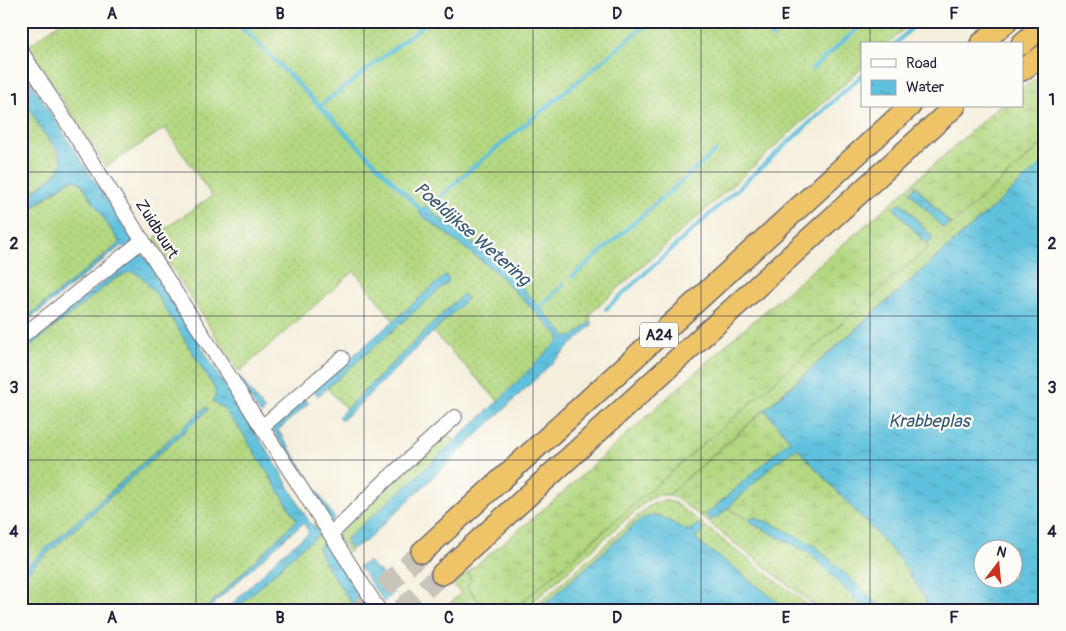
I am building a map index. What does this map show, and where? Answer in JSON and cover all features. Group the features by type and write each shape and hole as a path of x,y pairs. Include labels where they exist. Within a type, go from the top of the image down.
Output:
{"highway":[{"path":"971,42 990,21"},
{"path":"983,42 1007,21"},
{"path":"1024,42 1045,24"},
{"path":"1024,69 1045,54"},
{"name":"A24","path":"442,574 953,108"},
{"name":"A24","path":"422,552 905,110"}],"street":[{"name":"Zuidbuurt","path":"21,51 379,610"},
{"path":"21,336 143,240"},
{"path":"262,427 342,358"},
{"path":"331,534 454,417"}],"green space":[{"path":"62,21 912,21 890,42 861,42 861,69 591,313 590,322 573,337 566,336 504,268 425,206 420,214 495,271 559,336 559,340 498,401 433,332 467,299 463,294 346,409 327,388 449,281 445,276 394,321 354,271 239,372 154,240 159,233 212,196 165,128 106,167 28,46"},
{"path":"1045,72 1045,141 952,225 913,183 997,108 1024,108 1024,87"},
{"path":"21,92 39,125 62,160 61,167 55,174 21,201"},
{"path":"1045,141 1045,161 668,495 659,495 648,500 524,610 513,610 929,246 927,244 933,238 901,202 894,208 890,204 913,183 916,187 910,192 943,228 949,223 952,225"},
{"path":"72,179 81,183 120,243 21,322 21,216"},
{"path":"890,204 929,247 513,610 487,610 467,587 471,580 468,572 551,503 731,340"},
{"path":"131,271 140,275 157,295 215,389 216,396 212,401 223,408 242,432 298,521 204,610 21,610 21,577 208,410 206,407 21,571 21,354 113,280"},
{"path":"765,410 790,440 707,514 699,515 677,499 668,495"},
{"path":"448,434 456,441 372,518 345,540 351,549 349,553 336,535"},
{"path":"797,448 899,558 926,600 924,607 916,610 884,610 815,546 755,517 749,520 728,508 775,463"},
{"path":"664,500 675,503 814,610 788,610 728,563 704,547 696,538 704,530 698,524 688,531 658,515 538,610 531,610 649,506"},
{"path":"728,508 751,523 810,553 866,610 820,610 699,515 707,514 710,520 718,517"},
{"path":"318,522 375,610 369,610 325,541 324,562 356,610 235,610 301,548 320,534 314,525"},
{"path":"468,572 471,580 467,588 487,610 463,610 461,607 458,610 443,610 461,593 453,584"}],"water":[{"path":"23,74 26,75 151,266 170,300 181,312 231,396 274,461 308,520 320,534 301,548 235,610 226,610 282,554 309,533 304,523 287,536 207,610 204,610 297,520 242,432 223,408 212,401 216,396 215,389 157,295 140,275 131,271 113,280 21,354 21,347 129,262 131,256 126,247 122,246 21,326 21,322 120,243 81,183 75,180 69,180 21,216 21,201 43,185 59,170 62,160 58,150 39,126 26,100 21,79"},
{"name":"Krabbeplas","path":"1045,161 1045,610 916,610 924,607 926,600 899,558 797,448 775,463 718,517 709,520 707,514 790,440 765,410"},
{"path":"916,187 949,223 943,228 910,192"},
{"path":"901,202 933,239 927,244 894,208"},
{"path":"425,206 504,268 566,336 573,337 590,322 593,324 366,541 351,549 345,540 498,401 559,340 559,336 495,271 420,214 419,212"},
{"path":"446,275 449,281 318,396 314,390"},
{"path":"463,294 467,299 342,421 338,417"},
{"path":"240,377 265,411 261,414 237,380"},
{"path":"304,399 309,403 278,430 337,522 332,525 318,498 270,426"},
{"path":"206,407 208,410 21,577 21,571"},
{"path":"658,515 688,531 698,524 704,530 696,538 704,547 728,563 788,610 538,610 642,518"},
{"path":"752,517 773,524 815,546 884,610 866,610 810,553 751,523 749,520"},
{"path":"325,541 369,610 356,610 324,562 318,547"},
{"path":"369,561 376,570 379,570 406,610 390,610 359,566"}],"pier":[{"path":"395,593 401,603 394,610 389,610 384,602"}],"waterway":[{"name":"Poeldijkse Wetering","path":"234,21 260,45 424,213"},
{"path":"245,30 260,21"},
{"path":"319,107 429,21"},
{"path":"425,211 465,174 651,21"},
{"path":"759,21 773,38"},
{"path":"812,69 866,21"},
{"path":"897,42 919,21"},
{"path":"606,309 861,76"},
{"path":"572,277 716,151"},
{"path":"537,310 564,284"}],"tunnel":[{"path":"360,610 422,552"},
{"path":"401,610 442,574"}]}
